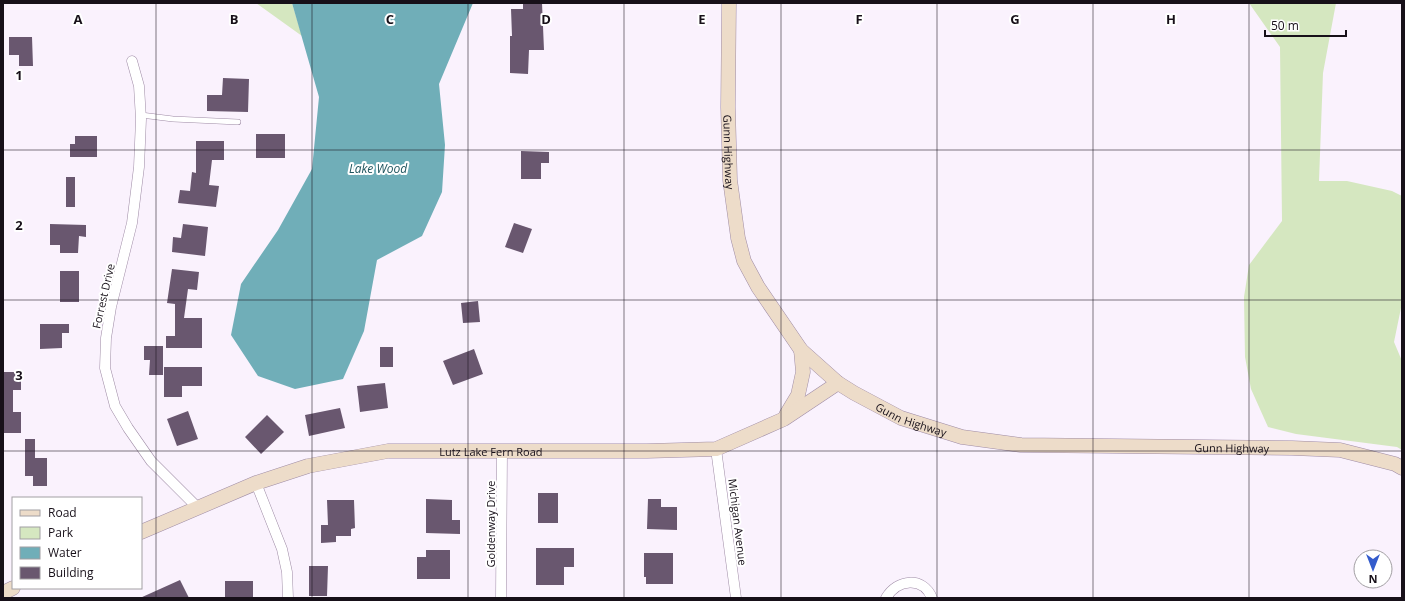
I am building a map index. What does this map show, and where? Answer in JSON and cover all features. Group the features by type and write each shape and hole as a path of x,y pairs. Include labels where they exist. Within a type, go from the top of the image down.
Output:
{"main road":[{"name":"Gunn Highway","path":"729,3 728,107 730,180 738,238 744,261 758,287 801,350 838,382 854,393 901,418 962,437 1021,444 1340,450 1395,464 1402,468"},
{"path":"784,419 798,395 803,372 801,350"},
{"name":"Lutz Lake Fern Road","path":"142,532 256,483 308,466 388,451 647,452 716,449 784,419 838,382"}],"street":[{"name":"Forrest Drive","path":"132,61 138,86 141,115 139,167 132,223 111,307 106,338 106,368 116,406 128,428 151,461 198,508"},
{"name":"Michigan Avenue","path":"716,449 736,598"},
{"name":"Goldenway Drive","path":"501,598 502,451"},
{"path":"256,483 282,549 288,598"},
{"path":"886,598 896,586 903,583 919,585 926,589 932,598"}],"lane":[{"path":"141,115 238,122"}],"green space":[{"path":"256,3 292,3 302,36"},
{"path":"1249,3 1336,3 1323,73 1319,181 1347,181 1392,191 1402,196 1402,303 1394,342 1402,361 1402,450 1397,447 1296,434 1268,427 1251,389 1245,357 1244,297 1249,265 1282,221 1280,47"}],"water":[{"name":"Lake Wood","path":"292,3 473,3 439,84 445,145 442,192 422,236 377,260 364,331 343,379 295,389 258,376 231,335 241,284 278,230 312,169 319,97"}],"building":[{"path":"523,3 542,3 544,50 529,50 528,74 510,73 510,36 512,36 511,9 523,9"},
{"path":"9,37 32,37 33,66 19,66 19,55 9,55"},
{"path":"223,78 249,79 248,112 207,111 207,95 222,95"},
{"path":"256,134 285,134 285,158 256,158"},
{"path":"75,136 97,136 97,157 70,157 70,144 75,144"},
{"path":"196,141 224,141 224,160 212,160 209,185 219,186 216,207 178,203 180,190 190,191 192,172 196,173"},
{"path":"521,151 549,152 549,163 541,163 541,179 521,179"},
{"path":"66,177 75,177 75,207 66,207"},
{"path":"514,223 532,229 523,253 505,247"},
{"path":"50,224 86,225 86,237 79,236 78,253 60,253 60,245 50,245"},
{"path":"183,224 208,227 205,256 172,252 173,237 181,238"},
{"path":"172,269 199,272 197,290 188,289 184,318 202,318 202,348 166,348 166,336 175,336 175,304 167,303"},
{"path":"60,271 79,271 79,302 60,302"},
{"path":"478,301 480,322 463,323 461,303"},
{"path":"40,324 69,324 69,333 62,333 62,348 40,349"},
{"path":"144,346 163,346 163,375 149,375 150,360 144,360"},
{"path":"380,347 393,347 393,367 380,367"},
{"path":"474,349 483,374 453,385 443,361"},
{"path":"164,367 202,367 202,386 182,386 182,397 164,397"},
{"path":"3,372 21,372 21,390 13,390 13,412 21,412 21,433 3,433"},
{"path":"385,383 388,408 360,412 357,386"},
{"path":"340,408 345,428 309,436 305,415"},
{"path":"188,411 198,439 177,446 167,419"},
{"path":"267,415 284,432 261,454 245,437"},
{"path":"25,439 35,439 35,458 47,458 47,486 33,486 33,476 25,476"},
{"path":"538,493 558,493 558,523 538,523"},
{"path":"426,499 452,500 452,520 460,520 460,534 426,533"},
{"path":"648,499 661,499 661,507 677,507 677,530 647,529"},
{"path":"327,500 354,500 355,528 351,529 351,536 336,536 336,542 321,543 321,525 328,525"},
{"path":"536,548 574,548 574,567 564,567 564,585 536,585"},
{"path":"426,550 450,550 450,579 417,579 417,557 426,557"},
{"path":"644,553 673,553 673,584 646,584 646,577 644,577"},
{"path":"309,566 328,566 327,596 309,596"},
{"path":"180,580 189,598 140,598"},
{"path":"225,581 253,581 253,598 225,598"}]}
